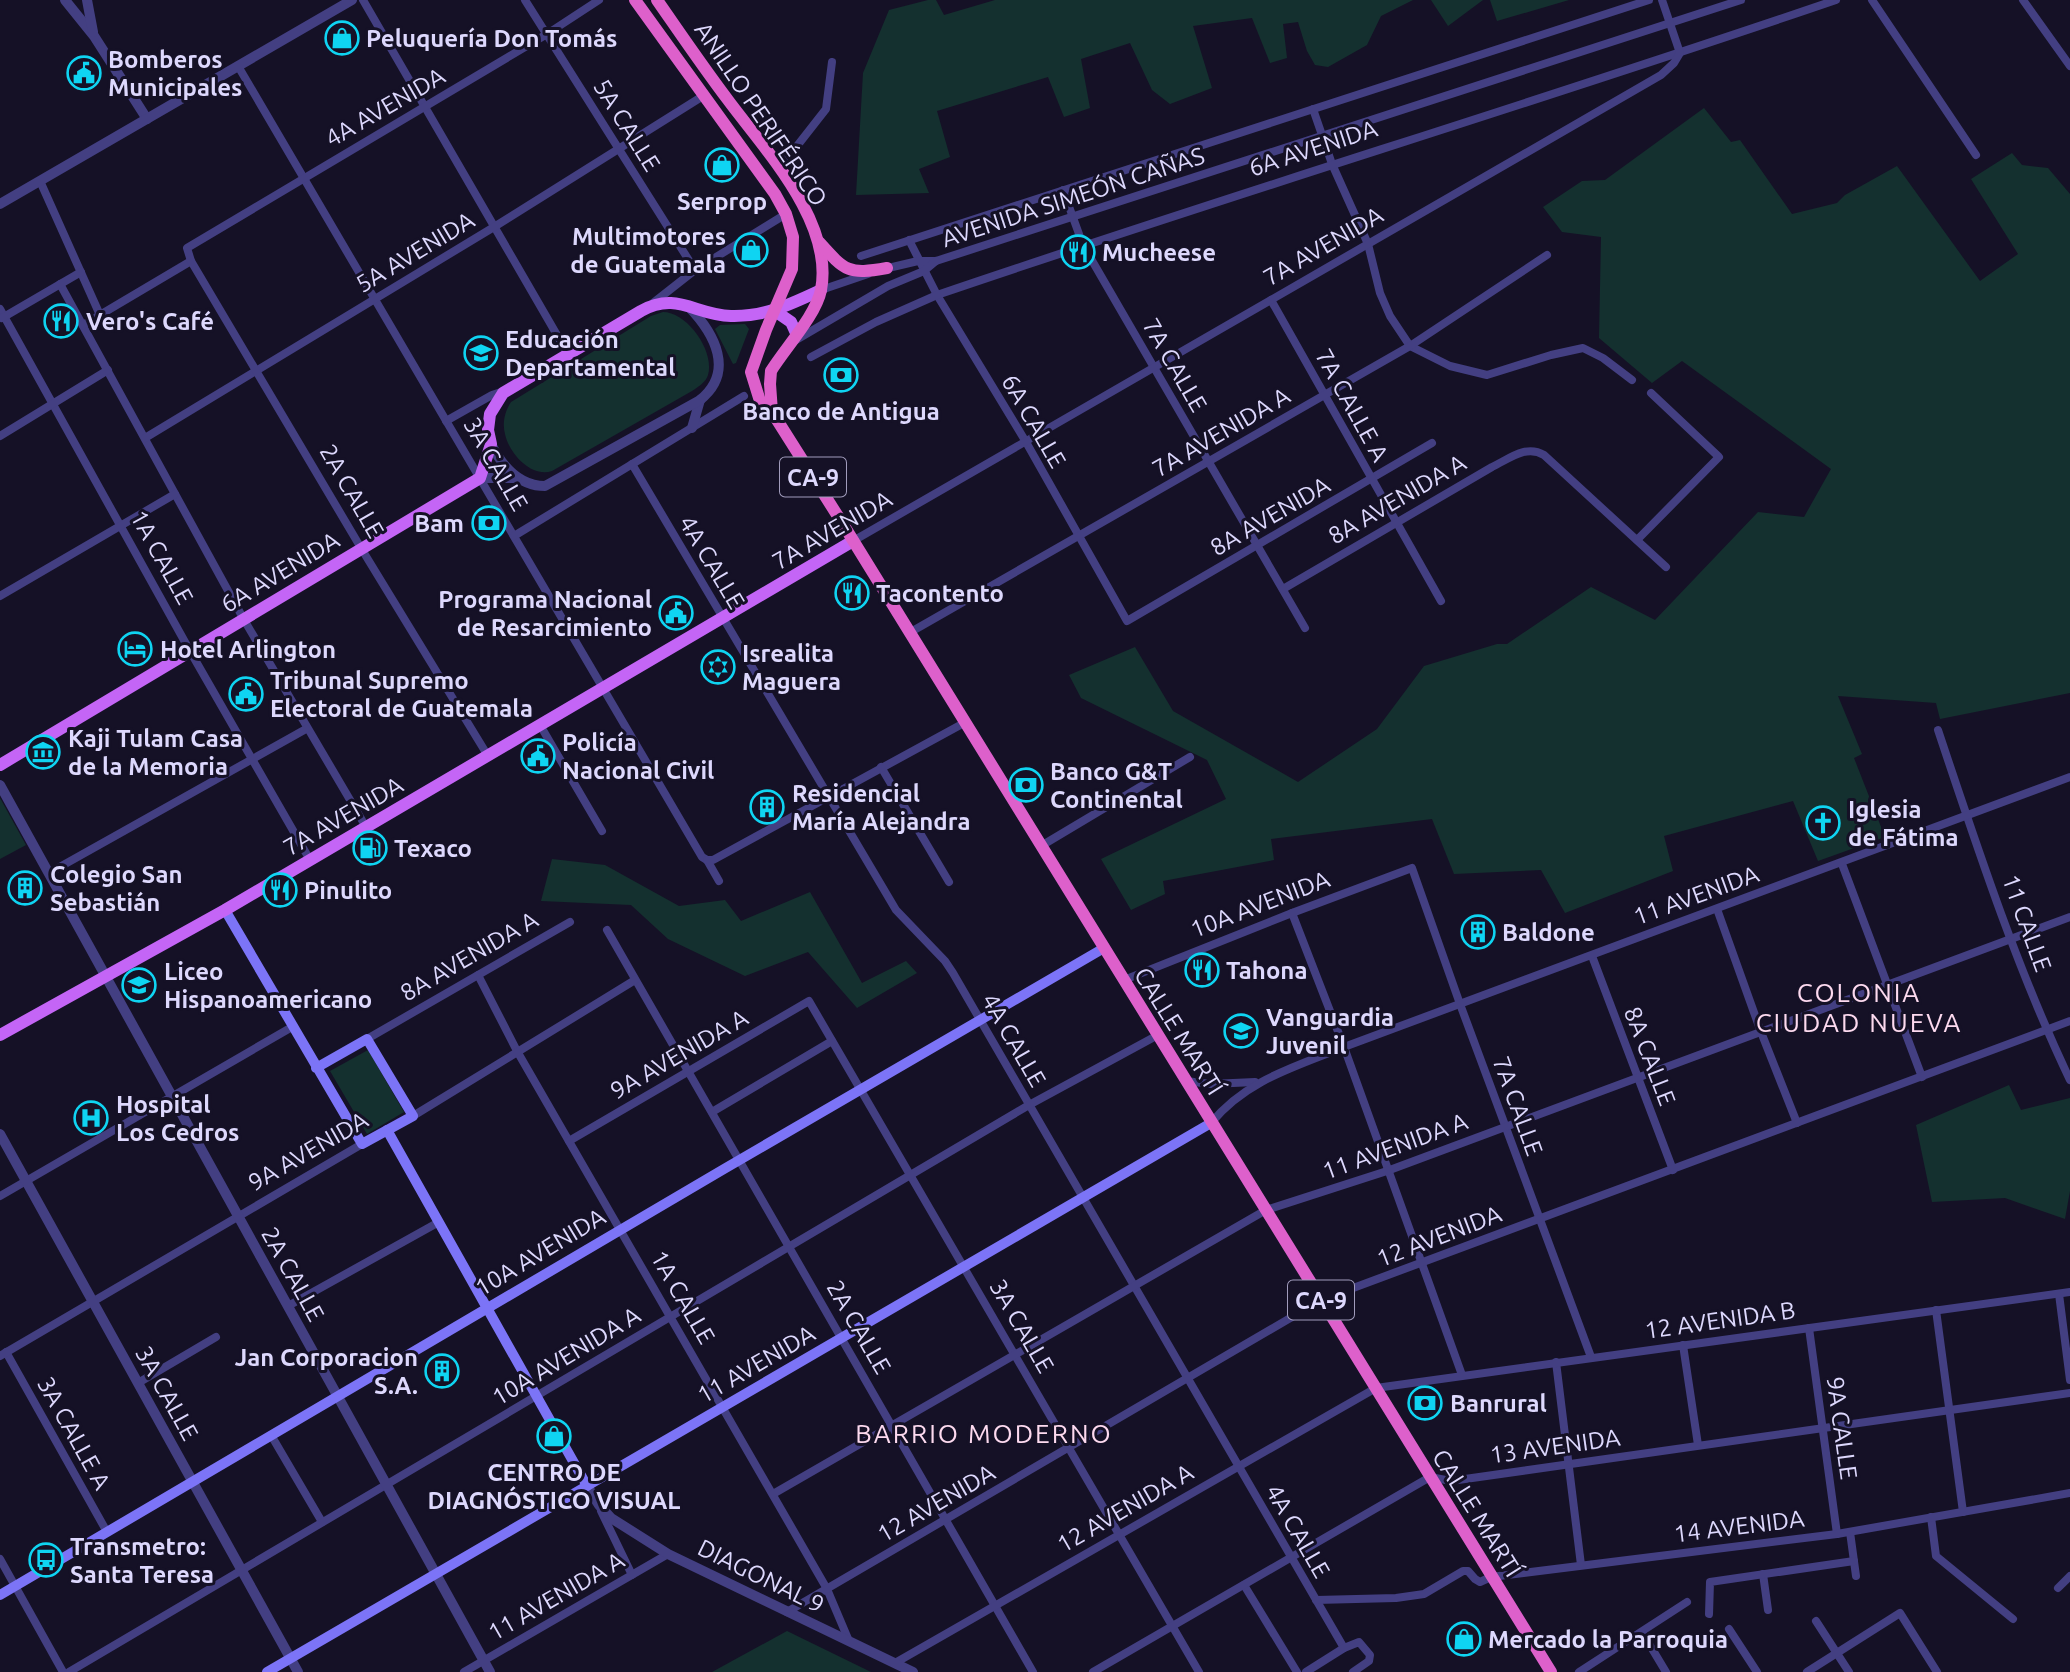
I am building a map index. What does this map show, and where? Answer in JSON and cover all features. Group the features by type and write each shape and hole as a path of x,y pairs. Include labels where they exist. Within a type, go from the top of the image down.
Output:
{"highway":[{"name":"ANILLO PERIFÉRICO","path":"635,0 767,181 786,214 793,237 793,260 788,281 773,314"},
{"name":"ANILLO PERIFÉRICO","path":"657,0 799,198 816,239 823,269 821,290 813,310 796,333"},
{"path":"816,239 845,268 857,272 887,268"},
{"name":"CALLE MARTÍ","path":"773,314 751,372 761,401 772,412 853,541 1551,1672"},
{"path":"766,330 767,339 773,345 788,345"},
{"name":"CALLE MARTÍ","path":"772,412 769,384 772,371 796,333"}],"main road":[{"path":"480,478 491,444 488,430 490,414 507,390 651,305 668,301 709,313 731,316 773,314 821,290"},
{"path":"773,314 791,322 796,333"},
{"name":"6A AVENIDA","path":"0,765 480,478"},
{"name":"7A AVENIDA","path":"0,1035 225,910 853,541"},
{"path":"225,910 362,1144"},
{"name":"10A AVENIDA","path":"0,1595 337,1395 1104,948"},
{"path":"367,1039 413,1116"},
{"name":"8A AVENIDA A","path":"316,1068 367,1039"},
{"name":"9A AVENIDA","path":"362,1144 413,1116"},
{"name":"11 AVENIDA","path":"267,1672 1211,1122"},
{"path":"387,1130 587,1486"}],"street":[{"path":"65,0 94,36 147,119"},
{"path":"87,0 94,36"},
{"path":"0,204 352,0"},
{"path":"363,0 568,354"},
{"name":"5A CALLE","path":"526,0 695,270"},
{"name":"4A AVENIDA","path":"190,244 547,34 599,0"},
{"name":"6A AVENIDA","path":"871,271 863,255 1649,0"},
{"path":"1662,0 1680,53"},
{"name":"AVENIDA SIMEÓN CAÑAS","path":"821,290 887,268 918,261 936,261 1073,218 1741,0"},
{"name":"6A AVENIDA","path":"811,357 876,322 937,295 1836,0"},
{"path":"1872,0 1976,155"},
{"path":"2023,0 2070,66"},
{"name":"7A AVENIDA","path":"853,541 1661,75 1680,53"},
{"path":"779,169 827,109 832,62"},
{"name":"3A CALLE","path":"238,66 702,857 707,860 719,881"},
{"name":"5A AVENIDA","path":"145,438 494,227 703,96"},
{"path":"1313,109 1332,164 1368,244 1380,293 1390,316 1410,346 1450,366 1487,375 1583,348 1632,380"},
{"path":"40,181 100,316"},
{"name":"7A CALLE","path":"1063,190 1083,245 1305,628"},
{"path":"651,305 695,270 786,214"},
{"name":"6A CALLE","path":"909,240 923,271 1026,442 1127,621"},
{"name":"2A CALLE","path":"190,244 187,253 191,261 488,756"},
{"name":"7A AVENIDA A","path":"909,633 1410,346 1547,255"},
{"path":"83,325 191,261"},
{"name":"AVENIDA SIMEÓN CAÑAS","path":"788,345 888,286 923,271 936,261"},
{"path":"1,315 81,272"},
{"name":"1A CALLE","path":"60,284 243,618 366,827"},
{"name":"7A CALLE A","path":"1271,300 1441,601"},
{"path":"480,478 517,478 540,486 554,483 700,400 715,385 719,375 719,362 710,336 689,307"},
{"name":"1A CALLE","path":"1,315 310,860"},
{"path":"0,436 107,370"},
{"path":"446,421 492,395 507,390"},
{"path":"1651,393 1719,457 1637,540 1666,566"},
{"path":"513,536 744,396"},
{"path":"692,428 700,400"},
{"name":"8A AVENIDA","path":"1127,621 1433,443"},
{"path":"491,444 499,458 517,478"},
{"name":"8A AVENIDA A","path":"1283,589 1492,467 1526,450 1534,450 1544,455 1637,540"},
{"name":"4A CALLE","path":"632,464 895,911 945,961 980,1019 1344,1648"},
{"path":"0,596 175,494"},
{"path":"707,860 713,860 964,723"},
{"path":"540,725 602,831"},
{"path":"49,873 306,729"},
{"name":"11 CALLE","path":"1938,730 2046,1030 2070,1080"},
{"path":"1041,846 1190,757"},
{"path":"880,767 949,883"},
{"name":"11 AVENIDA","path":"1211,1122 1228,1103 1258,1082 1344,1047 2070,777"},
{"name":"2A CALLE","path":"0,785 490,1672"},
{"path":"1842,864 1922,1077"},
{"name":"7A CALLE","path":"1412,869 1591,1357"},
{"name":"10A AVENIDA","path":"1124,980 1412,869"},
{"path":"1717,909 1797,1123"},
{"path":"1292,913 1344,1047 1462,1375"},
{"name":"11 AVENIDA A","path":"773,1494 1266,1210 1387,1171 2070,917"},
{"name":"8A AVENIDA A","path":"367,1039 570,922"},
{"name":"2A CALLE","path":"607,930 1033,1672"},
{"name":"8A CALLE","path":"1592,956 1673,1170"},
{"name":"1A CALLE","path":"478,975 517,1051 827,1589 849,1641"},
{"name":"9A AVENIDA","path":"413,1116 635,980"},
{"name":"3A CALLE","path":"809,1002 1199,1672"},
{"name":"9A AVENIDA A","path":"569,1141 809,1002"},
{"name":"12 AVENIDA","path":"787,1612 1321,1300 2070,1021"},
{"path":"0,1196 292,1027"},
{"name":"10A AVENIDA A","path":"69,1672 1029,1105 1158,1035"},
{"path":"712,1112 832,1041"},
{"name":"11 AVENIDA","path":"1186,1081 1223,1084 1258,1082"},
{"name":"3A CALLE","path":"0,1134 298,1672"},
{"name":"9A AVENIDA","path":"3,1354 362,1144"},
{"path":"288,1306 439,1222"},
{"name":"12 AVENIDA B","path":"1376,1388 2070,1292"},
{"path":"2059,1294 2070,1380"},
{"path":"1936,1310 1963,1512"},
{"name":"9A CALLE","path":"1808,1328 1837,1534"},
{"path":"138,1383 216,1338"},
{"path":"1683,1345 1698,1446"},
{"name":"3A CALLE A","path":"3,1354 107,1532"},
{"path":"1556,1362 1581,1565"},
{"name":"12 AVENIDA A","path":"895,1663 1376,1388"},
{"name":"13 AVENIDA","path":"1430,1477 1451,1480 2070,1393"},
{"path":"271,1435 322,1522"},
{"path":"1093,1672 1430,1477"},
{"path":"587,1486 599,1505 632,1575"},
{"name":"14 AVENIDA","path":"1316,1600 1396,1598 1424,1594 1463,1571 1468,1571 1480,1582 1492,1577 1581,1565 1837,1534 2070,1493"},
{"name":"DIAGONAL 9","path":"599,1505 625,1528 668,1554 913,1672"},
{"path":"1931,1517 1936,1556 2013,1619"},
{"path":"1850,1532 1856,1576"},
{"name":"11 AVENIDA A","path":"464,1672 668,1554"},
{"path":"0,1559 63,1672"},
{"path":"1709,1614 1710,1582 1854,1562"},
{"path":"1763,1574 1768,1610"},
{"path":"2058,1588 2070,1576"},
{"path":"1244,1585 1297,1672"},
{"path":"1579,1672 1687,1602"},
{"path":"1807,1672 1899,1614 1937,1672"},
{"path":"1816,1621 1849,1672"},
{"path":"1729,1629 1757,1672"},
{"path":"1642,1632 1666,1672"},
{"path":"1306,1672 1344,1648 1359,1642 1370,1654 1369,1661 1353,1672"}],"green space":[{"path":"936,0 944,15 995,0 1413,0 1381,16 1367,45 1328,67 1315,65 1307,51 1298,22 1283,24 1287,58 1270,63 1252,18 1193,26 1212,88 1170,104 1152,90 1130,43 1081,59 1090,108 1064,117 1048,77 937,111 950,157 919,169 929,193 856,195 863,73 889,10"},
{"path":"1431,0 1483,0 1448,26"},
{"path":"1490,0 1569,0 1497,21"},
{"path":"1704,108 1731,142 1740,140 1792,214 1837,203 1845,195 1897,166 1980,281 2018,254 1971,179 2012,153 2022,165 2048,168 2070,194 2070,693 1940,719 1936,703 1838,696 1862,754 1854,758 1885,837 1818,861 1793,801 1664,836 1673,871 1565,913 1541,870 1454,874 1432,819 1271,839 1274,860 1163,881 1165,894 1131,910 1101,859 1226,799 1207,760 1081,698 1069,675 1135,647 1173,711 1298,782 1377,729 1424,666 1497,644 1507,644 1591,587 1655,620 1758,512 1804,517 1831,469 1682,361 1652,383 1599,338 1601,237 1562,232 1543,207 1582,181 1605,180"},
{"path":"663,312 681,318 697,334 709,365 704,382 552,471 536,471 522,462 511,449 504,430 507,409 511,402 651,316"},
{"path":"745,324 749,329 736,363 733,364 715,329 720,325"},
{"path":"0,798 26,845 0,859"},
{"path":"552,859 605,865 679,906 725,900 741,921 810,892 862,983 906,961 917,973 857,1008 808,952 745,976 668,939 631,905 541,901"},
{"path":"368,1050 404,1112 367,1134 330,1071"},
{"path":"2009,1085 2021,1110 2070,1098 2070,1191 2065,1219 2005,1198 1932,1202 1916,1125"},
{"path":"787,1631 871,1672 712,1672"}],"place":[{"name":"Peluquería Don Tomás","path":"342,38"},
{"name":"Bomberos Municipales","path":"84,73"},
{"name":"Serprop","path":"722,165"},
{"name":"Multimotores de Guatemala","path":"751,250"},
{"name":"Mucheese","path":"1078,252"},
{"name":"Vero's Café","path":"61,321"},
{"name":"Educación Departamental","path":"481,353"},
{"name":"Banco de Antigua","path":"841,375"},
{"name":"Bam","path":"489,523"},
{"name":"Tacontento","path":"852,593"},
{"name":"Programa Nacional de Resarcimiento","path":"676,613"},
{"name":"Hotel Arlington","path":"135,649"},
{"name":"Isrealita Maguera","path":"718,667"},
{"name":"Tribunal Supremo Electoral de Guatemala","path":"246,694"},
{"name":"Kaji Tulam Casa de la Memoria","path":"43,752"},
{"name":"Policía Nacional Civil","path":"538,756"},
{"name":"Banco G&T Continental","path":"1026,785"},
{"name":"Residencial María Alejandra","path":"767,807"},
{"name":"Iglesia de Fátima","path":"1823,823"},
{"name":"Texaco","path":"370,848"},
{"name":"Colegio San Sebastián","path":"25,888"},
{"name":"Pinulito","path":"280,890"},
{"name":"Baldone","path":"1478,932"},
{"name":"Tahona","path":"1202,970"},
{"name":"Liceo Hispanoamericano","path":"139,985"},
{"name":"Vanguardia Juvenil","path":"1241,1031"},
{"name":"Hospital Los Cedros","path":"91,1118"},
{"name":"Jan Corporacion S.A.","path":"442,1371"},
{"name":"Banrural","path":"1425,1403"},
{"name":"CENTRO DE DIAGNÓSTICO VISUAL","path":"554,1436"},
{"name":"Transmetro: Santa Teresa","path":"46,1560"},
{"name":"Mercado la Parroquia","path":"1464,1639"}],"district":[{"name":"COLONIA CIUDAD NUEVA","path":"1859,1007"},
{"name":"BARRIO MODERNO","path":"984,1433"}]}
